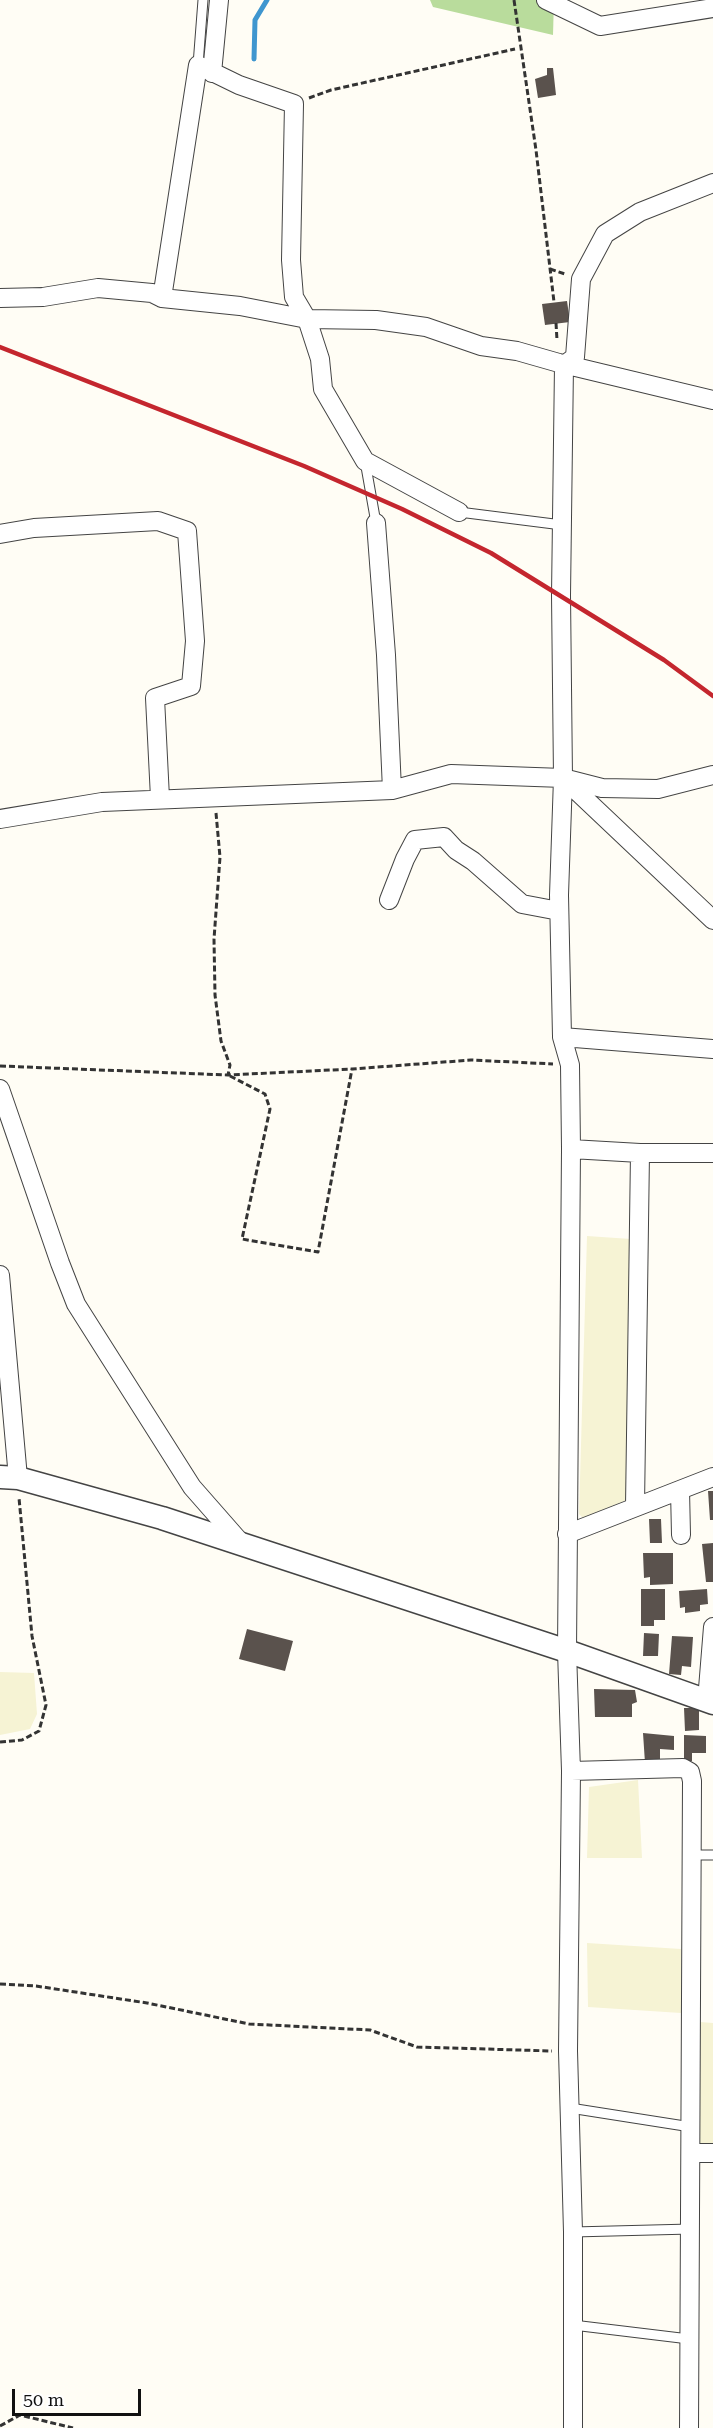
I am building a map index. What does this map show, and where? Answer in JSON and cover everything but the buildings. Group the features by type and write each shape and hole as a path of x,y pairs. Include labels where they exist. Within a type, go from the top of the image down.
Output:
{"street":[{"path":"162,298 219,0"},
{"path":"546,0 600,26 713,8"},
{"path":"205,69 239,85 294,104 291,260 294,297 307,319 320,359 323,389 365,461 459,512"},
{"path":"564,365 575,357 581,279 605,234 640,212 713,183"},
{"path":"0,298 43,297 99,288 152,293 162,298 240,306 307,319 376,320 426,327 472,343 517,351 564,365 713,400"},
{"path":"564,365 563,778 560,911 562,1037 570,1065 571,1149 567,1651 571,1771 568,2051 573,2232 573,2428"},
{"path":"0,534 34,528 158,521 187,531 195,641 191,686 155,698 160,798"},
{"path":"376,523 386,655 392,790"},
{"path":"0,819 102,802 392,790 451,774 563,778 602,788 658,789 713,775"},
{"path":"563,778 713,920"},
{"path":"389,900 415,840 444,837 456,850 473,861 522,904 560,911"},
{"path":"562,1037 713,1050"},
{"path":"0,1089 76,1304 192,1487 243,1544"},
{"path":"571,1149 640,1153 713,1152"},
{"path":"635,1506 640,1153"},
{"path":"0,1275 9,1477 162,1518 567,1651 710,1702 713,1627"},
{"path":"567,1534 713,1477"},
{"path":"680,1490 681,1535"},
{"path":"571,1771 683,1768 690,1772 692,1781 689,2428"},
{"path":"691,2153 713,2152"}],"lane":[{"path":"203,0 205,69"},
{"path":"365,461 376,523"},
{"path":"459,512 562,525"},
{"path":"691,1855 713,1855"},
{"path":"570,2108 691,2127"},
{"path":"573,2232 691,2229"},
{"path":"573,2325 689,2339"}],"path":[{"path":"514,0 536,150 554,302"},
{"path":"294,104 331,90 515,49"},
{"path":"214,796 220,857 214,939 215,996 221,1041 230,1065 228,1076"},
{"path":"0,1066 228,1076 471,1060 570,1065"},
{"path":"228,1076 265,1094 270,1109 242,1239 318,1252 352,1069"},
{"path":"0,1742 22,1740 39,1731 46,1706 32,1636 20,1516 9,1477"},
{"path":"0,1984 36,1986 147,2003 249,2024 370,2030 417,2047 568,2051"},
{"path":"0,2426 20,2415 73,2428"}],"shaded area":[{"path":"587,1236 631,1239 629,1499 583,1518 579,1514"},
{"path":"0,1672 34,1673 37,1714 30,1729 0,1735"},
{"path":"638,1780 642,1858 587,1858 589,1787"},
{"path":"587,1943 681,1949 681,2013 588,2007"},
{"path":"700,2022 713,2023 713,2144 700,2144"}],"green space":[{"path":"430,0 554,0 553,35 433,7"}],"waterway":[{"path":"254,59 255,20 267,0"}],"railway":[{"path":"0,347 304,466 402,509 491,553 664,660 713,696"}]}
